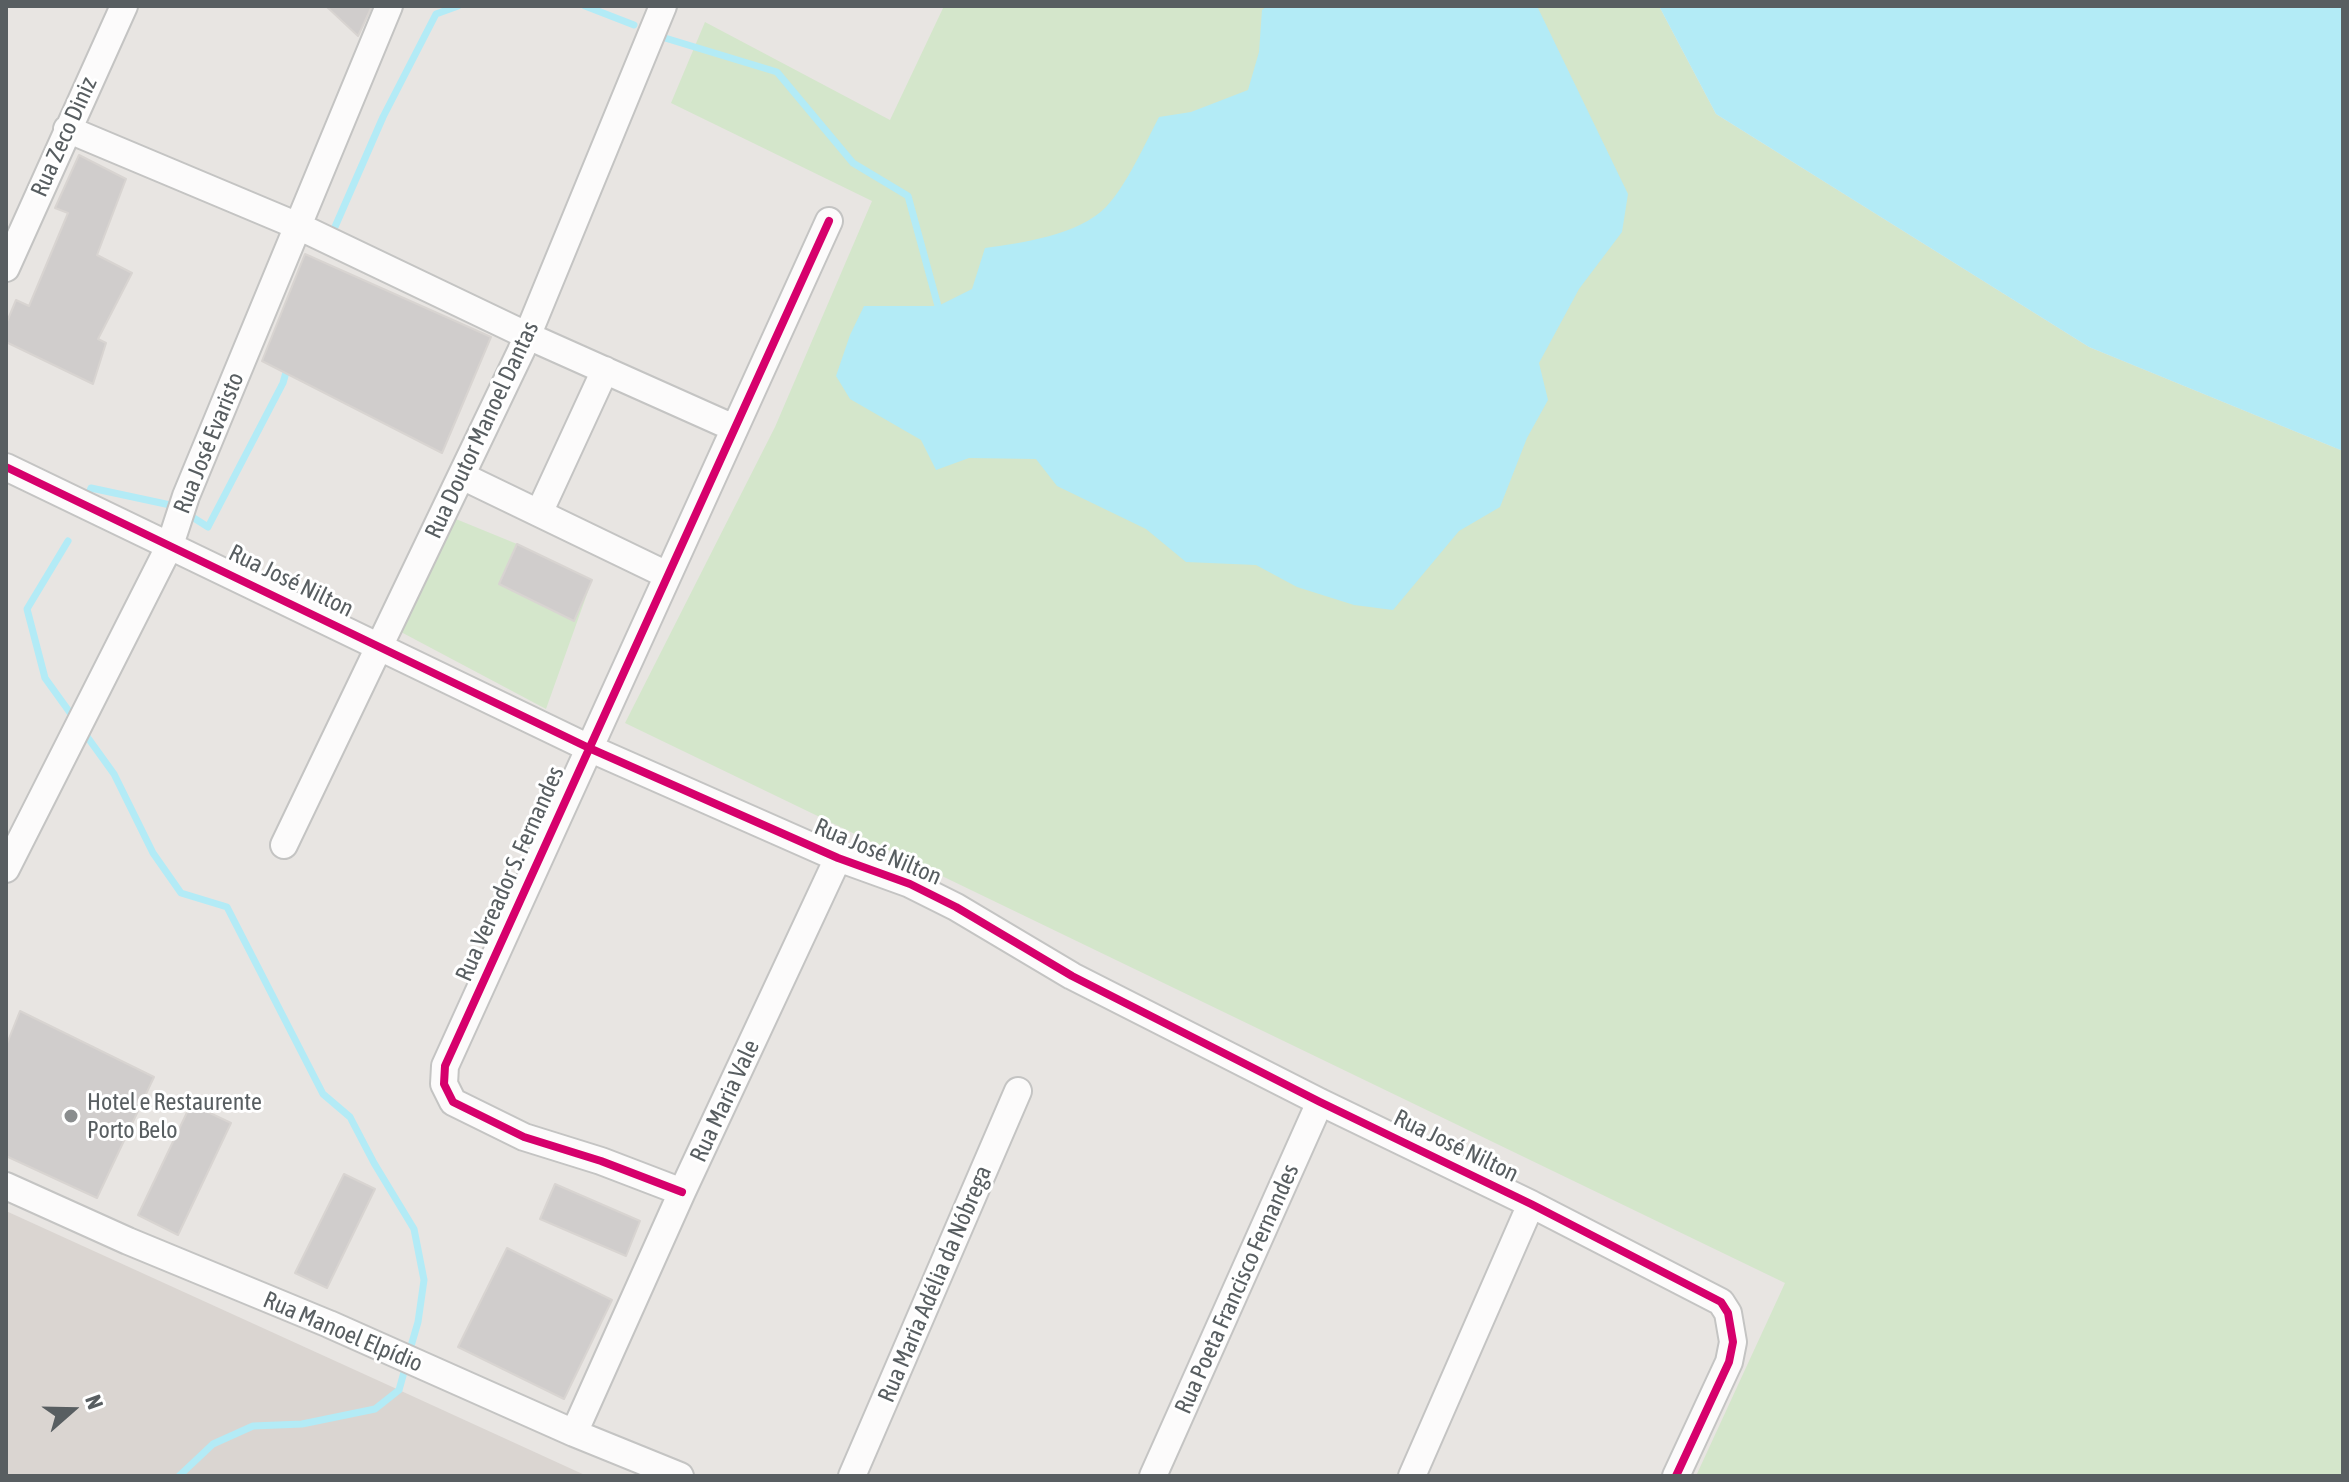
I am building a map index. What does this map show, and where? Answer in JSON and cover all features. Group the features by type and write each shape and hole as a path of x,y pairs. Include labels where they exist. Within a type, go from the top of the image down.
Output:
{"street":[{"name":"Rua Zeco Diniz","path":"6,268 124,6"},
{"name":"Rua José Evaristo","path":"6,869 170,545 192,482 307,230 389,6"},
{"name":"Rua Doutor Manoel Dantas","path":"284,845 528,336 663,6"},
{"path":"67,129 307,230 528,336 734,428"},
{"name":"Rua Vereador S. Fernandes","path":"682,1192 601,1161 524,1137 453,1102 444,1084 445,1066 829,221"},
{"path":"539,513 605,370"},
{"name":"Rua José Nilton","path":"6,467 589,748 838,858 910,884 956,907 1072,976 1721,1302 1728,1313 1733,1342 1729,1362 1676,1476"},
{"path":"462,476 667,575"},
{"name":"Rua Maria Vale","path":"574,1433 682,1192 838,858"},
{"name":"Rua Maria Adélia da Nóbrega","path":"852,1476 1018,1091"},
{"name":"Rua Poeta Francisco Fernandes","path":"1153,1476 1320,1102"},
{"name":"Rua Manoel Elpídio","path":"6,1186 680,1476"},
{"path":"1412,1476 1531,1204"}],"shaded area":[{"path":"6,1211 399,1390 587,1476 6,1476"}],"green space":[{"path":"944,6 1659,6 1716,114 2089,347 2343,451 2343,1476 1696,1476 1785,1283 625,723 775,427 872,201 671,103 705,22 890,120"},
{"path":"451,517 592,580 546,709 401,632"}],"water":[{"path":"1267,6 1537,6 1628,194 1622,232 1579,289 1539,363 1548,400 1527,438 1500,507 1459,531 1393,610 1354,605 1297,587 1256,565 1186,562 1146,529 1057,486 1036,459 969,458 936,470 921,440 850,399 836,376 864,306 938,306 972,289 985,248 1065,231 1095,217 1106,207 1128,176 1159,117 1191,112 1248,90 1259,52 1262,10"},
{"path":"1659,6 2343,6 2343,451 2089,347 1716,114"}],"building":[{"path":"326,6 372,6 358,36"},
{"path":"79,155 126,179 97,255 132,273 98,339 106,343 93,384 6,342 6,324 16,300 29,306 68,213 55,208"},
{"path":"305,254 491,337 442,453 262,361"},
{"path":"517,544 592,580 574,621 499,584"},
{"name":"Hotel e Restaurente Porto Belo","path":"20,1011 154,1077 97,1198 6,1156 6,1046"},
{"path":"191,1104 231,1123 178,1235 138,1215"},
{"path":"344,1174 375,1189 327,1288 295,1273"},
{"path":"555,1184 640,1221 626,1256 540,1219"},
{"path":"507,1248 612,1300 564,1399 458,1347"}],"waterway":[{"path":"331,236 383,117 436,14 458,6"},
{"path":"585,6 634,25"},
{"path":"665,38 777,72 853,163 908,196 938,306"},
{"path":"87,499 91,488 175,506 208,527 283,383 288,365"},
{"path":"68,541 27,609 45,678 76,721"},
{"path":"83,731 114,774 153,853 181,893 227,907 323,1094 350,1117 414,1229 424,1280 418,1322 409,1353"},
{"path":"179,1476 213,1444 253,1426 302,1424 375,1409 399,1390 406,1365"}],"cycle path":[{"path":"682,1192 601,1161 524,1137 453,1102 444,1084 445,1066 829,221"},
{"path":"6,467 589,748 838,858 910,884 956,907 1072,976 1721,1302 1728,1313 1733,1342 1729,1362 1676,1476"}],"place":[{"name":"Hotel e Restaurente Porto Belo","path":"71,1116"}]}
